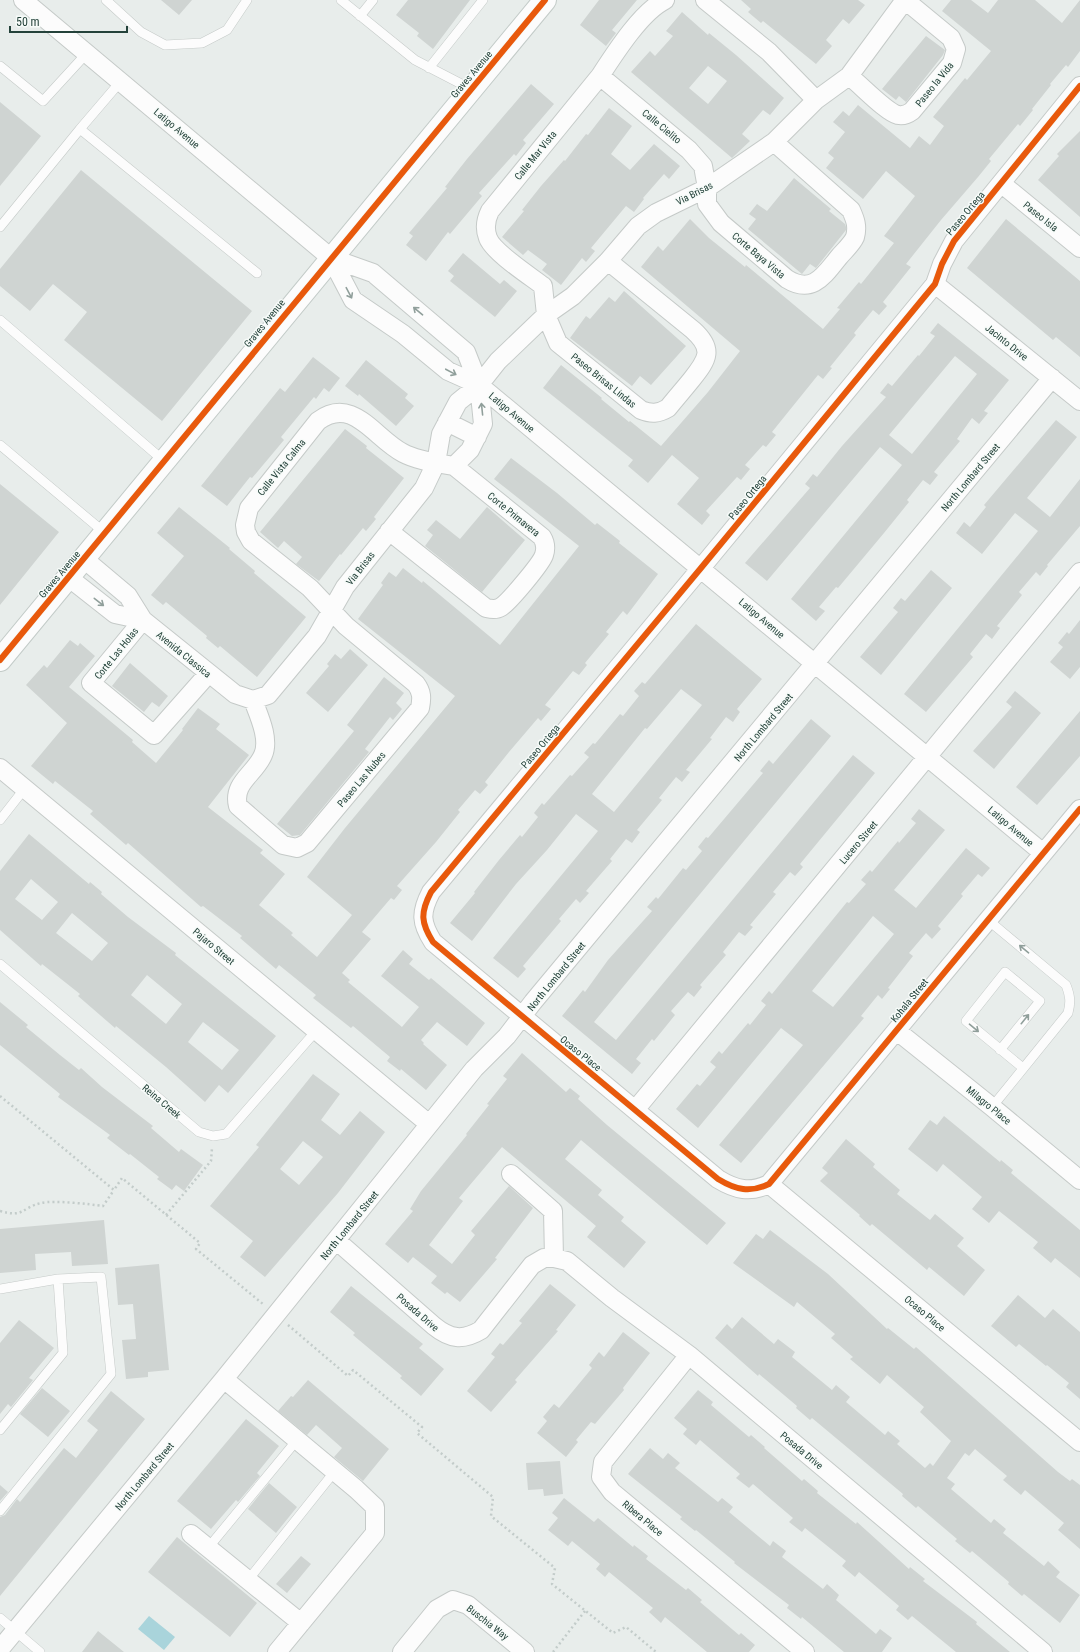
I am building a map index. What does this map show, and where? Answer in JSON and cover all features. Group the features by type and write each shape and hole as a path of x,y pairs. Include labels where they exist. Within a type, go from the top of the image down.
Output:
{"street":[{"name":"Latigo Avenue","path":"22,0 87,52 331,258 373,273 385,283 466,352 479,385"},
{"name":"Graves Avenue","path":"3,651 84,559 544,0"},
{"name":"Calle Mar Vista","path":"546,315 543,286 494,247 487,233 487,217 490,211 600,76 616,52 647,13 665,0"},
{"path":"705,0 768,52 816,100"},
{"name":"Via Brisas","path":"253,700 268,695 317,636 345,587 424,488 436,463 441,434 458,402 479,385 498,361 546,315 573,296 608,261 638,226 656,213 707,188 774,142 816,100 849,76 905,0"},
{"name":"Paseo la Vida","path":"849,76 889,111 898,115 906,115 912,111 952,62 956,49 951,38 905,0"},
{"name":"Calle Cielito","path":"600,76 689,150 703,166 707,188"},
{"name":"Paseo Ortega","path":"422,915 424,905 431,892 935,284 942,264 954,241 1002,184 1080,86"},
{"name":"Corte Baya Vista","path":"707,188 707,204 721,223 787,279 800,285 810,285 820,280 852,241 856,226 855,219 850,210 774,142"},
{"name":"Paseo Isla","path":"1002,184 1080,248"},
{"name":"Latigo Avenue","path":"331,258 353,300 403,334 448,371 479,385 816,663 1043,853"},
{"name":"Paseo Brisas Lindas","path":"546,315 558,343 641,410 655,413 668,408 704,365 707,355 707,348 702,338 693,330 608,261"},
{"name":"Jacinto Drive","path":"935,284 1080,401"},
{"name":"North Lombard Street","path":"0,1649 337,1241 474,1069 523,1018 533,1002 1052,378"},
{"path":"454,466 470,450 483,424 479,385"},
{"name":"Calle Vista Calma","path":"331,611 310,588 251,541 246,532 245,525 249,508 318,421 330,413 347,413 357,417 380,438 404,454 436,463"},
{"path":"447,422 476,437"},
{"name":"Corte Primavera","path":"389,531 478,604 486,608 500,608 508,601 540,562 545,554 545,543 542,537 454,466 436,463"},
{"name":"Avenida Classica","path":"84,559 128,596 143,620 208,674 235,694 253,700"},
{"name":"Lucero Street","path":"635,1110 1080,572"},
{"name":"Corte Las Holas","path":"68,578 115,614 143,620 91,683 154,735 208,674"},
{"name":"Paseo Las Nubes","path":"253,700 261,723 264,741 263,755 237,792 238,806 283,845 297,848 307,844 420,708 422,696 416,684 346,626 331,611"},
{"name":"Pajaro Street","path":"0,768 429,1124"},
{"name":"Kohala Street","path":"769,1184 1080,809"},
{"name":"Ocaso Place","path":"422,915 426,930 434,942 523,1018 718,1179 731,1187 744,1190 759,1188 769,1184 1080,1442"},
{"name":"Milagro Place","path":"897,1031 992,1106 1080,1180"},
{"path":"511,1174 554,1211 554,1258"},
{"name":"Posada Drive","path":"337,1241 434,1326 443,1333 455,1337 470,1336 481,1330 532,1265 544,1258 554,1258 567,1261 612,1298 689,1355 1043,1652"},
{"name":"Ribera Place","path":"689,1355 603,1462 601,1477 612,1492 805,1652"},
{"path":"224,1379 335,1471 375,1508 376,1533 277,1652"},
{"path":"191,1534 301,1623"},
{"name":"Buschia Way","path":"402,1652 437,1609 452,1600 468,1605 525,1652"}],"lane":[{"path":"106,0 141,32 165,45 202,43 227,30 247,0"},
{"path":"341,0 415,60 471,89"},
{"path":"360,16 373,0"},
{"path":"429,68 483,0"},
{"path":"0,66 43,101 87,52"},
{"path":"0,227 121,81"},
{"path":"80,129 256,273"},
{"path":"0,320 164,461"},
{"path":"0,445 105,533"},
{"path":"0,820 25,788"},
{"path":"988,920 1066,985 1071,1003 1068,1013 992,1106"},
{"name":"Reina Creek","path":"0,964 199,1132 213,1136"},
{"path":"1000,1050 1040,1001 1005,972 966,1021 1000,1050 1023,1068"},
{"path":"213,1136 226,1134 316,1031"},
{"path":"0,1289 58,1279 101,1277 111,1374 0,1511"},
{"path":"0,1430 63,1353 58,1279"},
{"path":"208,1548 297,1440"},
{"path":"248,1580 335,1471"},
{"path":"0,1618 40,1652"}],"path":[{"path":"0,1096 114,1190"},
{"path":"166,1215 211,1161 213,1136"},
{"path":"0,1211 14,1215 41,1203 86,1203 103,1206 122,1178 200,1243 196,1249 348,1376 353,1370 422,1427 417,1433 493,1497 491,1516 555,1568 552,1584 613,1633 626,1627 656,1652"},
{"path":"553,1652 585,1611"}],"water":[{"path":"149,1616 175,1637 164,1650 138,1629"}],"building":[{"path":"161,0 192,0 179,15"},
{"path":"408,0 470,0 433,49 417,36 419,33 396,15"},
{"path":"599,0 637,0 612,30 616,33 606,46 580,25"},
{"path":"741,0 858,0 865,5 849,24 843,19 826,40 832,46 816,64 763,21 761,23 748,12 751,9"},
{"path":"951,0 971,0 988,13 998,0 1035,0 1062,23 1080,0 1080,51 1068,67 1066,65 1050,84 1051,85 1032,109 1033,110 1020,126 1018,124 989,159 991,161 906,264 911,267 883,302 887,306 879,315 873,310 854,333 856,335 830,367 832,368 823,379 818,375 772,432 776,435 766,447 763,445 745,465 750,469 741,480 737,477 706,511 710,515 702,525 677,504 699,478 672,455 648,483 628,466 633,460 543,388 561,365 629,422 630,421 661,446 708,392 740,351 641,267 658,246 663,251 690,219 709,238 745,267 746,265 823,329 840,309 837,308 859,282 861,284 894,243 884,236 915,196 886,171 863,199 826,168 834,158 828,153 845,132 833,122 843,111 849,116 858,105 910,148 919,136 930,145 944,126 933,117 965,78 967,80 991,51 942,11"},
{"path":"682,12 708,35 709,33 736,55 784,98 770,115 763,110 742,134 750,141 732,158 631,72 650,51 655,56 673,36 666,31","holes":["708,66 727,81 708,104 689,88"]},
{"path":"926,36 945,50 943,55 906,102 899,96 896,100 882,89"},
{"path":"531,84 554,104 523,140 526,143 516,156 514,154 479,193 482,196 450,234 448,232 426,261 406,245 413,236 409,233 447,188 445,187 467,159"},
{"path":"0,102 41,136 0,186"},
{"path":"609,108 632,126 611,154 630,170 654,144 680,166 669,179 664,174 643,198 644,199 634,212 626,206 591,248 595,251 586,262 582,258 561,285 542,270 547,264 528,250 523,255 502,237 524,211 522,210 541,186 564,160 565,161 586,134 588,135"},
{"path":"1080,131 1080,217 1038,180 1059,156 1057,154"},
{"path":"81,170 252,311 162,421 64,340 87,312 53,284 30,311 0,286 0,269"},
{"path":"794,178 831,209 829,211 845,224 846,227 846,230 816,268 810,264 802,274 748,229 756,219 749,214 757,204 767,211"},
{"path":"1006,219 1080,281 1080,357 1056,337 1053,340 967,268"},
{"path":"463,253 500,284 504,280 517,291 495,317 450,281 454,276 448,271"},
{"path":"624,291 686,346 651,385 640,376 632,386 570,338 586,316 590,319 609,297 615,302"},
{"path":"938,323 1009,380 984,411 988,413 979,424 972,418 957,439 960,441 934,472 938,475 930,485 923,480 907,500 909,502 884,533 838,588 836,587 819,607 825,611 816,621 791,599 902,465 880,447 767,581 745,563 810,488 805,484 813,474 817,477 842,446 886,397 880,393 888,383 892,386 918,355 919,356 935,336 930,333","holes":["955,356 977,374 912,454 889,435"]},
{"path":"313,357 340,378 329,392 324,388 316,399 314,397 281,437 284,440 252,478 250,477 227,506 201,486 280,388 285,392"},
{"path":"366,360 408,394 405,398 414,406 396,426 359,394 358,396 345,386"},
{"path":"1056,420 1077,437 1027,498 1050,517 1080,479 1080,526 1047,565 1048,566 1040,576 1036,572 1019,592 1022,595 997,626 1000,628 992,639 986,634 970,654 973,657 926,712 904,694 1038,531 1015,513 982,554 956,533 964,522 970,527 986,507 984,505"},
{"path":"345,429 404,478 374,517 376,519 366,531 363,528 319,581 296,564 302,557 284,541 278,548 260,532"},
{"path":"511,458 557,493 595,525 597,523 620,541 619,543 658,574 627,615 623,611 606,632 609,634 585,663 587,665 579,675 573,671 545,705 551,709 541,721 538,718 509,752 485,782 488,785 480,794 475,790 458,810 460,812 436,842 397,886 402,890 394,900 391,898 362,932 371,939 342,973 350,980 348,982 402,1027 419,1007 381,976 403,950 413,959 409,964 429,980 431,978 485,1023 467,1046 437,1022 421,1040 424,1043 423,1044 447,1065 426,1090 401,1069 400,1071 387,1061 390,1057 353,1026 351,1028 313,998 316,995 279,965 276,969 240,938 242,936 203,906 201,907 128,843 126,845 90,814 93,811 55,781 53,784 31,766 67,723 26,685 44,665 47,668 70,640 78,646 80,643 95,656 69,687 133,740 132,742 156,763 183,730 182,729 198,708 220,724 216,729 249,755 208,807 263,850 260,853 285,874 259,905 293,933 291,935 317,957 352,915 307,877 345,828 455,696 358,619 383,585 381,583 389,572 396,577 403,568 422,583 423,581 500,645 579,546 494,479"},
{"path":"0,484 59,532 0,605"},
{"path":"179,507 230,548 229,549 255,571 254,573 306,617 257,677 220,646 218,648 206,638 207,636 166,602 163,605 151,595 184,556 157,533"},
{"path":"487,507 525,540 482,592 425,546 433,535 427,530 436,520 460,539"},
{"path":"931,570 952,588 881,675 860,657 898,612 893,608 901,598 905,601"},
{"path":"1080,620 1080,667 1070,679 1050,662 1063,647 1058,643 1067,632 1069,634"},
{"path":"696,624 762,679 737,709 740,712 733,722 726,717 710,738 712,739 686,770 690,772 682,782 676,777 659,798 662,800 637,830 640,832 632,843 626,839 610,859 612,861 586,891 589,893 580,903 576,899 559,919 561,921 523,966 526,969 518,978 493,958 598,831 576,814 547,850 516,884 472,941 450,923 475,893 474,892 499,860 520,835 522,837 538,817 534,813 542,803 544,805 570,775 572,776 589,757 584,753 593,743 595,744 620,714 623,716 639,696 634,691 642,682 645,684","holes":["681,689 702,705 614,812 592,794 645,728 647,729"]},
{"path":"350,649 368,665 328,712 306,693 329,666 327,664 335,654 341,659"},
{"path":"130,663 168,696 159,707 152,702 144,712 112,686"},
{"path":"384,677 404,693 396,703 402,709 393,720 390,717 365,749 369,752 300,835 292,836 277,824 354,731 347,725"},
{"path":"1015,691 1041,713 994,769 973,751 1012,707 1006,702"},
{"path":"1080,711 1080,756 1037,805 1016,787"},
{"path":"811,719 831,736 594,1022 616,1040 853,755 875,773 800,864 803,867 795,876 790,872 773,892 776,894 750,925 753,927 745,936 739,932 723,952 726,955 700,985 702,987 694,997 688,992 671,1011 675,1015 654,1041 652,1039 636,1059 641,1063 632,1074 562,1016 583,990 585,992 608,960 652,911 647,907 656,897 658,899 683,868 686,870 702,851 698,847 706,837 708,838 763,773 760,771 769,760 773,764"},
{"path":"919,809 945,830 894,890 916,908 966,848 990,868 982,877 978,874 961,894 963,896 938,926 941,929 932,939 926,933 909,953 913,956 888,988 890,989 882,999 878,995 861,1016 864,1018 741,1163 719,1145 803,1045 781,1028 698,1128 676,1109 697,1084 700,1086 716,1067 710,1062 719,1051 722,1054 748,1023 750,1025 766,1005 761,1001 769,991 772,994 847,902 849,903 866,884 861,880 870,870 872,872 898,841 899,843 916,823 911,819","holes":["873,916 894,934 833,1007 812,991"]},
{"path":"29,834 89,884 90,882 102,892 101,894 128,917 176,953 175,955 276,1036 228,1093 219,1085 205,1102 166,1067 116,1026 115,1028 78,996 80,994 42,964 41,966 0,930 0,871","holes":["31,879 58,902 42,920 15,899","72,913 108,943 92,961 56,933","147,975 182,1004 166,1024 131,995","203,1022 239,1050 222,1070 188,1042"]},
{"path":"0,1002 28,1025 26,1027 60,1055 79,1070 81,1068 102,1087 153,1126 151,1128 179,1152 181,1149 203,1165 184,1191 176,1185 172,1190 157,1179 159,1177 107,1138 110,1135 58,1097 60,1094 0,1045"},
{"path":"522,1053 566,1092 570,1088 580,1096 578,1099 607,1125 726,1223 707,1245 581,1140 565,1159 602,1190 598,1195 624,1217 621,1221 646,1242 624,1268 587,1237 596,1226 502,1147 459,1198 463,1201 429,1245 452,1264 475,1235 471,1231 509,1186 533,1208 495,1258 497,1259 460,1302 447,1292 445,1294 431,1283 437,1276 413,1257 408,1263 385,1244 413,1211 410,1209 421,1191 467,1135 466,1134 489,1105 487,1104 507,1079 503,1076"},
{"path":"313,1074 340,1094 321,1120 340,1135 360,1111 385,1132 338,1193 265,1277 240,1257 253,1241 210,1206 259,1147 256,1145","holes":["303,1141 323,1157 299,1185 280,1169"]},
{"path":"944,1116 1000,1162 1001,1160 1013,1170 1011,1173 1080,1230 1080,1278 1055,1258 1051,1263 1033,1248 1038,1242 999,1211 989,1223 972,1209 982,1197 943,1164 937,1172 908,1149 930,1120 937,1125"},
{"path":"846,1139 875,1164 873,1167 900,1190 897,1194 930,1220 935,1214 964,1238 957,1246 985,1270 964,1296 929,1267 927,1270 872,1224 870,1226 859,1216 860,1215 820,1181 828,1173 822,1168"},
{"path":"104,1220 108,1264 72,1266 71,1252 35,1254 36,1270 0,1273 0,1229"},
{"path":"770,1230 828,1274 887,1329 888,1328 914,1349 916,1347 1058,1472 1070,1481 1072,1479 1080,1485 1080,1549 1058,1530 1064,1523 1025,1490 1021,1495 1003,1480 1007,1476 975,1449 969,1456 965,1453 947,1478 955,1484 951,1489 991,1523 994,1519 1006,1529 1003,1533 1044,1566 1048,1561 1060,1572 1056,1577 1080,1595 1060,1623 1024,1594 1022,1596 1008,1584 1009,1582 972,1551 970,1553 955,1541 957,1539 918,1506 916,1508 902,1496 903,1494 812,1418 810,1420 796,1408 797,1406 759,1374 758,1376 715,1338 727,1324 732,1329 742,1317 774,1344 778,1339 795,1352 792,1357 832,1390 836,1385 850,1397 846,1402 885,1435 888,1431 900,1441 897,1444 925,1468 930,1463 933,1466 951,1441 920,1412 924,1407 887,1375 880,1384 850,1359 853,1357 831,1338 835,1334 797,1302 794,1307 733,1263 756,1234 763,1239"},
{"path":"159,1264 169,1370 148,1372 148,1377 126,1379 122,1340 136,1339 133,1304 118,1305 115,1268"},
{"path":"550,1284 576,1305 556,1330 558,1331 515,1380 517,1382 491,1412 467,1391 495,1357 491,1354 500,1343 503,1345 522,1323 519,1321"},
{"path":"351,1286 423,1344 419,1348 444,1369 421,1396 400,1378 402,1376 353,1335 355,1333 330,1312"},
{"path":"1018,1295 1045,1318 1053,1309 1080,1332 1080,1399 1066,1387 1069,1383 1019,1344 1016,1347 991,1326"},
{"path":"19,1320 54,1348 29,1378 33,1380 11,1407 8,1404 0,1414 0,1343"},
{"path":"623,1332 650,1353 623,1388 624,1390 595,1424 591,1422 576,1440 578,1442 566,1457 537,1433 547,1421 543,1417 554,1404 559,1408 592,1368 589,1365 599,1352 604,1357"},
{"path":"308,1380 389,1449 363,1481 334,1457 342,1448 316,1425 307,1435 278,1411"},
{"path":"42,1388 70,1411 48,1437 20,1414"},
{"path":"698,1390 713,1402 711,1405 749,1437 751,1435 802,1481 804,1479 818,1491 817,1493 856,1524 857,1522 909,1569 910,1567 925,1579 923,1581 977,1622 976,1624 1010,1652 956,1652 912,1616 908,1620 896,1610 899,1606 859,1572 855,1577 842,1566 846,1561 805,1528 802,1532 789,1522 793,1518 753,1484 749,1488 736,1478 740,1474 700,1440 696,1445 683,1434 687,1429 674,1418"},
{"path":"111,1391 145,1419 0,1596 0,1517 5,1515 17,1499 20,1502 64,1448 76,1458 98,1430 87,1421"},
{"path":"246,1419 279,1446 257,1473 260,1476 238,1502 236,1500 211,1529 177,1501"},
{"path":"650,1448 663,1459 668,1453 680,1463 675,1468 718,1502 722,1498 733,1507 729,1512 770,1546 773,1541 786,1551 782,1557 823,1589 827,1584 839,1595 836,1600 876,1634 880,1629 892,1638 882,1652 844,1652 802,1617 801,1619 787,1608 789,1605 734,1563 735,1562 696,1530 695,1531 680,1519 682,1517 628,1474"},
{"path":"560,1461 563,1494 544,1496 543,1489 528,1490 526,1463"},
{"path":"269,1483 297,1507 276,1533 248,1509"},
{"path":"0,1485 8,1492 0,1501"},
{"path":"564,1498 594,1522 598,1518 633,1547 634,1545 648,1556 646,1559 686,1590 688,1588 702,1600 700,1602 739,1635 741,1633 755,1645 749,1652 707,1652 665,1617 661,1623 649,1612 653,1608 609,1572 605,1577 596,1569 600,1564 572,1541 568,1546 548,1530 558,1518 552,1513"},
{"path":"177,1537 257,1603 230,1637 148,1572"},
{"path":"301,1556 311,1564 287,1593 276,1584"},
{"path":"98,1631 124,1652 82,1652"}],"cycle path":[{"path":"0,660 545,0"},
{"path":"1080,86 954,241 942,264 935,284 431,892 427,899 423,918 426,929 433,942 718,1179 737,1188 756,1189 769,1184 1080,809"}]}
